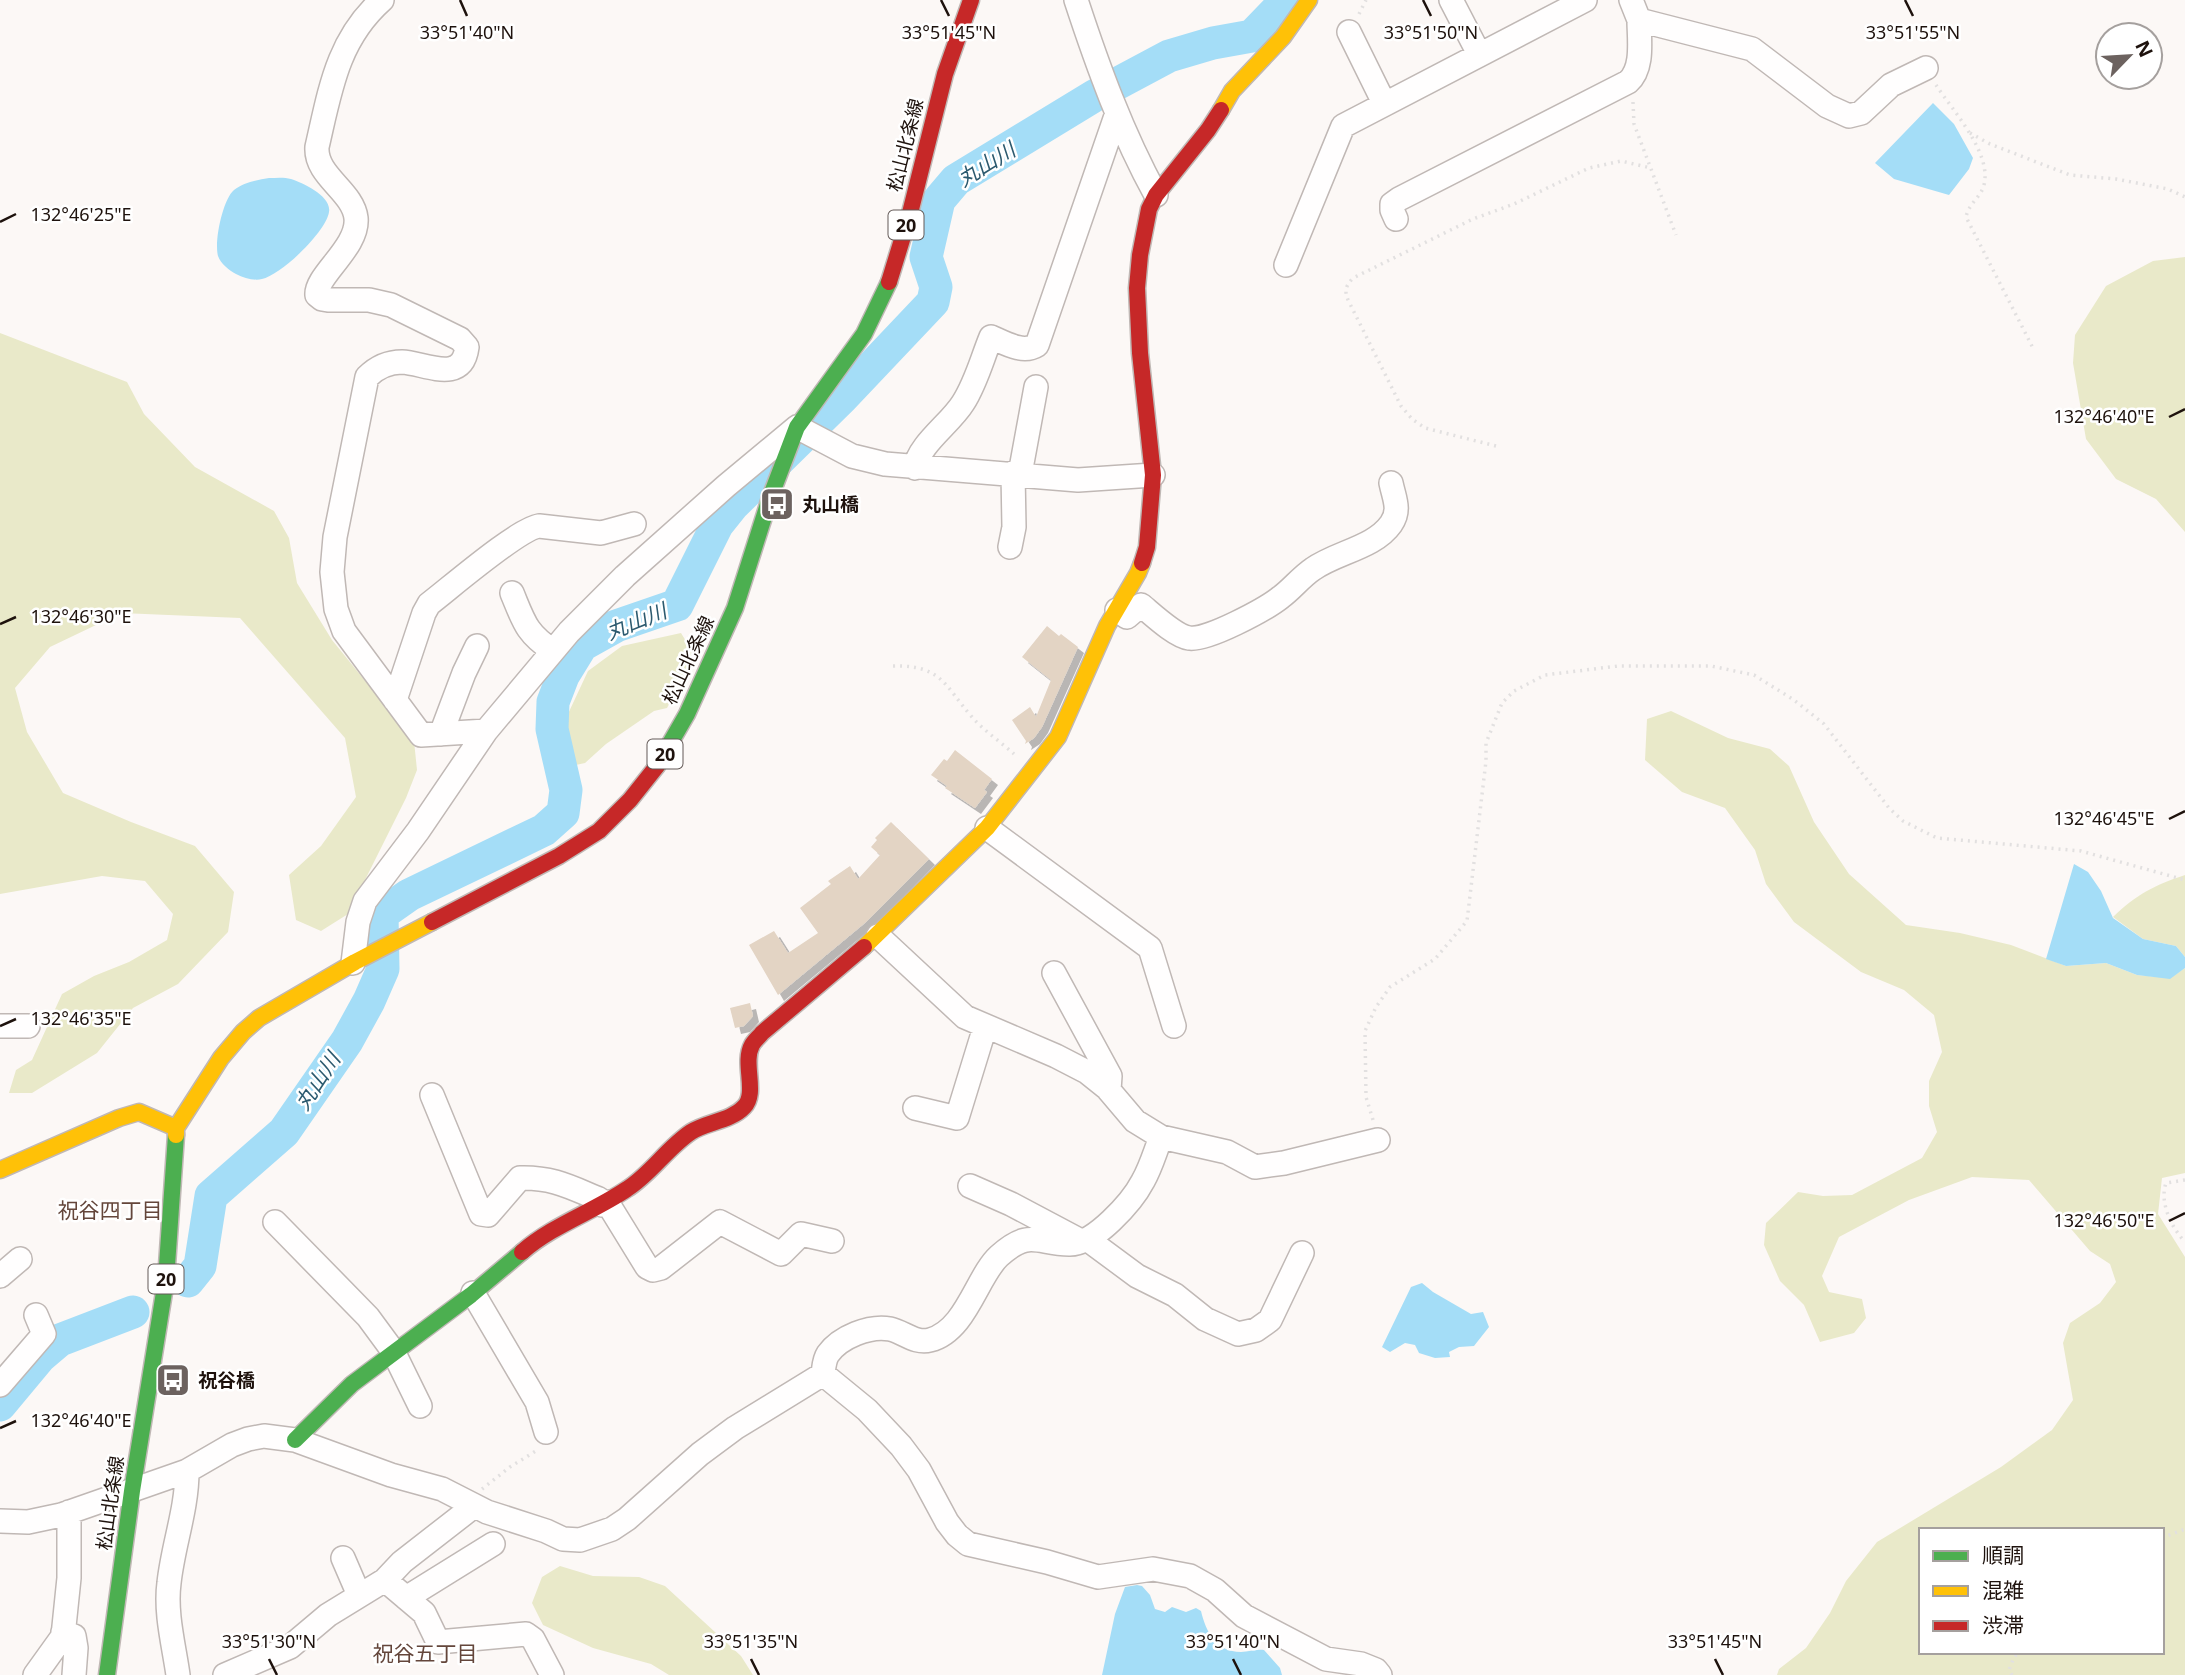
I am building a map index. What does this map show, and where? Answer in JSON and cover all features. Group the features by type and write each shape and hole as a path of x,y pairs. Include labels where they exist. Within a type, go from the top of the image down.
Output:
{"main road":[{"name":"松山北条線","path":"107,1675 132,1490 166,1280 176,1128 213,1069 243,1032 278,1005 354,962 559,856 599,831 630,800 663,759 687,714 735,608 770,498 797,428 864,334 886,292 909,217 944,74 971,0"},
{"path":"295,1440 352,1384 473,1293 545,1234 631,1187 677,1142 694,1130 746,1106 751,1046 762,1033 878,936 987,828 1058,737 1107,626 1138,573 1147,547 1153,475 1140,353 1137,288 1149,209 1156,195 1208,130 1232,91 1283,37 1309,0"},
{"path":"0,1170 119,1118 139,1112 176,1128"}],"street":[{"path":"382,0 363,17 344,51 334,75 320,135 317,155 350,203 356,219 352,238 320,283 317,295 328,300 369,300 391,305 460,340 467,347 466,356 457,366 445,370 403,362 388,363 375,368 367,377 335,537 331,572 336,609 344,631 421,735 486,731"},
{"path":"1076,0 1117,113 1156,195"},
{"path":"1451,0 1479,54"},
{"path":"1286,265 1343,126 1574,2"},
{"path":"1396,219 1392,204 1399,199 1632,78 1640,54 1635,10 1752,49 1827,106 1849,116 1861,113 1891,85 1926,68"},
{"path":"1349,32 1384,103"},
{"path":"915,468 919,453 963,404 991,337 1016,348 1028,349 1037,345 1117,113"},
{"path":"1010,547 1017,474 1036,387"},
{"path":"354,962 358,922 365,901 418,831 486,731 552,651 625,576 726,486 797,428 852,456 867,461 915,468 1078,480 1153,475"},
{"path":"1117,610 1127,617 1141,605 1180,635 1190,639 1205,636 1253,615 1280,598 1312,570 1331,558 1380,536 1398,510 1391,483"},
{"path":"395,700 429,604 529,527 601,533 634,524"},
{"path":"512,593 527,630 534,639 552,651"},
{"path":"441,734 477,646"},
{"path":"987,828 1150,948 1174,1026"},
{"path":"878,936 965,1017 1087,1072 1109,1090 1135,1121 1161,1137 1227,1152 1255,1167 1284,1163 1378,1140"},
{"path":"1054,973 1110,1076 1109,1090"},
{"path":"0,1026 28,1027"},
{"path":"915,1108 957,1118 985,1027"},
{"path":"432,1095 481,1214 488,1215 520,1178 537,1177 562,1182 599,1199 647,1267 653,1270 661,1268 720,1222 781,1254 801,1234 832,1241"},
{"path":"0,1521 28,1522 69,1512 187,1471 232,1445 264,1436 295,1440 391,1475 442,1489 487,1512 563,1539 580,1540 612,1529 627,1519 700,1454 735,1428 823,1374 829,1352 858,1333 890,1329 918,1341 931,1340 942,1334 971,1304 996,1259 1008,1248 1024,1240 1039,1239 1068,1245 1094,1236 1132,1198 1151,1164 1161,1137"},
{"path":"970,1186 1085,1240 1137,1276 1175,1295 1205,1318 1238,1334 1256,1330 1270,1320 1302,1253"},
{"path":"275,1222 368,1317 393,1351 420,1406"},
{"path":"0,1276 20,1259"},
{"path":"473,1293 494,1324 537,1402 546,1432"},
{"path":"0,1385 44,1334 36,1315"},
{"path":"823,1374 867,1410 901,1446 919,1470 947,1522 968,1544 1098,1577 1153,1569 1190,1576 1215,1590 1244,1616 1326,1659 1361,1664 1376,1670 1380,1675"},
{"path":"178,1675 168,1586 187,1496 187,1471"},
{"path":"225,1675 271,1666 289,1647 328,1615 385,1580 402,1562 471,1504"},
{"path":"35,1675 51,1655 63,1632 69,1578 69,1512"},
{"path":"406,1598 493,1544"},
{"path":"343,1558 359,1595"},
{"path":"385,1580 424,1613 438,1642 526,1634 533,1639 552,1675"},
{"path":"63,1632 74,1636 74,1675"}],"path":[{"path":"1926,68 1983,158 1986,173 1982,190 1969,206 1966,217 2034,350"},
{"path":"1632,78 1636,86 1632,106 1634,124 1676,235"},
{"path":"1968,132 1990,144 2070,175 2116,179 2168,190 2185,197"},
{"path":"1496,446 1425,428 1412,419 1401,406 1349,302 1345,293 1346,285 1353,278 1473,219 1514,204 1589,168 1621,161 1651,168"},
{"path":"893,666 914,665 930,671 946,683 973,719 1032,769"},
{"path":"1366,1097 1365,1031 1376,1007 1390,988 1435,959 1466,921 1486,744 1502,703 1514,691 1545,675 1618,666 1711,666 1755,675 1794,700 1824,724 1889,808 1903,821 1937,838 2081,851 2185,880"},
{"path":"2185,1180 2166,1183 2164,1189 2170,1218 2185,1242"},
{"path":"471,1504 510,1467 548,1443 546,1432"},
{"path":"2164,1537 2185,1530"},
{"path":"2012,1675 2009,1670 2017,1654"}],"green space":[{"path":"2185,257 2185,532 2156,499 2116,479 2086,439 2073,363 2075,335 2106,286 2153,261"},
{"path":"0,333 127,382 144,414 195,467 274,511 289,538 297,583 332,640 398,717 414,741 417,770 406,798 348,914 321,931 296,920 289,875 321,846 356,797 345,738 240,618 121,613 50,647 15,688 27,732 63,793 195,846 234,892 228,932 178,984 133,1008 97,1053 32,1093 9,1093 16,1070 32,1060 62,994 94,976 129,962 167,940 173,914 145,881 102,876 0,894"},
{"path":"681,633 695,656 667,708 654,711 606,744 585,763 562,768 567,716 588,671 622,646"},
{"path":"1671,711 1728,738 1770,749 1789,766 1814,822 1849,874 1906,925 1960,933 2011,945 2066,966 2106,963 2137,975 2170,978 2185,968 2185,1173 2162,1178 2158,1214 2185,1257 2185,1675 1777,1675 1779,1669 1806,1648 1830,1613 1846,1581 1877,1542 2001,1467 2052,1430 2073,1400 2063,1343 2070,1323 2100,1303 2116,1282 2110,1264 2090,1251 2029,1180 1972,1177 1909,1200 1839,1237 1822,1276 1829,1292 1862,1299 1866,1318 1854,1333 1820,1342 1804,1305 1780,1281 1764,1245 1766,1223 1798,1192 1823,1196 1852,1195 1922,1158 1937,1132 1929,1106 1929,1081 1942,1052 1934,1015 1904,990 1861,972 1794,922 1766,884 1755,850 1725,808 1682,792 1645,760 1647,719"},
{"path":"2185,875 2185,957 2176,946 2143,939 2113,917 2146,892"},
{"path":"560,1566 593,1576 639,1577 665,1586 741,1656 753,1675 669,1675 651,1664 593,1648 543,1625 532,1603 542,1577"}],"water":[{"path":"1933,103 1954,124 1973,158 1969,169 1949,195 1894,179 1875,163"},
{"path":"269,178 288,178 309,187 326,201 329,212 320,230 302,252 270,276 259,280 249,279 231,271 219,259 217,241 220,221 226,202 234,190 246,183"},
{"path":"2074,864 2088,872 2101,891 2113,918 2143,939 2176,946 2185,957 2185,968 2170,979 2137,975 2106,963 2066,966 2046,959"},
{"path":"1422,1283 1471,1314 1483,1312 1489,1327 1474,1346 1459,1347 1449,1352 1450,1357 1435,1358 1419,1353 1415,1345 1405,1343 1390,1352 1382,1347 1411,1287"},
{"path":"1142,1586 1150,1595 1155,1609 1165,1612 1172,1607 1186,1612 1196,1608 1201,1611 1209,1633 1225,1649 1241,1652 1264,1650 1280,1668 1282,1675 1102,1675 1115,1614 1125,1587"}],"building":[{"path":"1047,626 1078,647 1042,727 1034,738 1025,744 1026,741 1012,720 1030,707 1036,717 1051,680 1022,657"},
{"path":"955,750 992,779 984,790 987,792 975,808 931,775"},
{"path":"891,822 929,859 866,922 778,995 749,945 774,931 788,953 818,933 800,908 831,884 828,881 850,866 858,879 880,855 871,847 877,840 875,838"},
{"path":"750,1003 753,1016 744,1026 735,1028 730,1008"}],"waterway":[{"name":"丸山川","path":"188,1281 200,1266 211,1196 284,1132 347,1041 369,1001 383,969 382,914 409,895 544,830 563,813 566,790 552,729 553,702 563,676 582,645 616,626 677,605 717,525 733,505 843,397 933,302 936,287 926,257 939,200 956,180 1094,96 1169,56 1213,43 1252,36 1279,8 1292,0"},
{"name":"丸山川","path":"0,1405 40,1357 60,1340 133,1312"}],"traffic: fast":[{"path":"657,766 687,714 735,608 770,498 797,427 864,334 889,282"},
{"path":"107,1675 132,1491 166,1280 176,1135"},
{"path":"295,1440 352,1384 471,1295 522,1252"}],"traffic: slow":[{"path":"1221,110 1232,91 1283,37 1309,0"},
{"path":"864,947 987,828 1058,737 1107,626 1142,563"},
{"path":"176,1135 176,1128 221,1058 259,1018 355,962 432,922"},
{"path":"0,1170 119,1118 139,1112 176,1128"}],"traffic: jam":[{"path":"889,282 909,217 945,74 971,0"},
{"path":"1142,563 1147,547 1153,475 1140,353 1137,288 1140,255 1149,209 1156,195 1221,110"},
{"path":"432,922 559,856 599,831 630,800 657,766"},
{"path":"522,1252 547,1234 636,1183 691,1132 739,1112 750,1094 748,1060 754,1042 864,947"}],"place":[{"name":"丸山橋","path":"777,504"},
{"name":"祝谷橋","path":"173,1380"}],"district":[{"name":"祝谷四丁目","path":"110,1210"},
{"name":"祝谷五丁目","path":"425,1653"}]}
